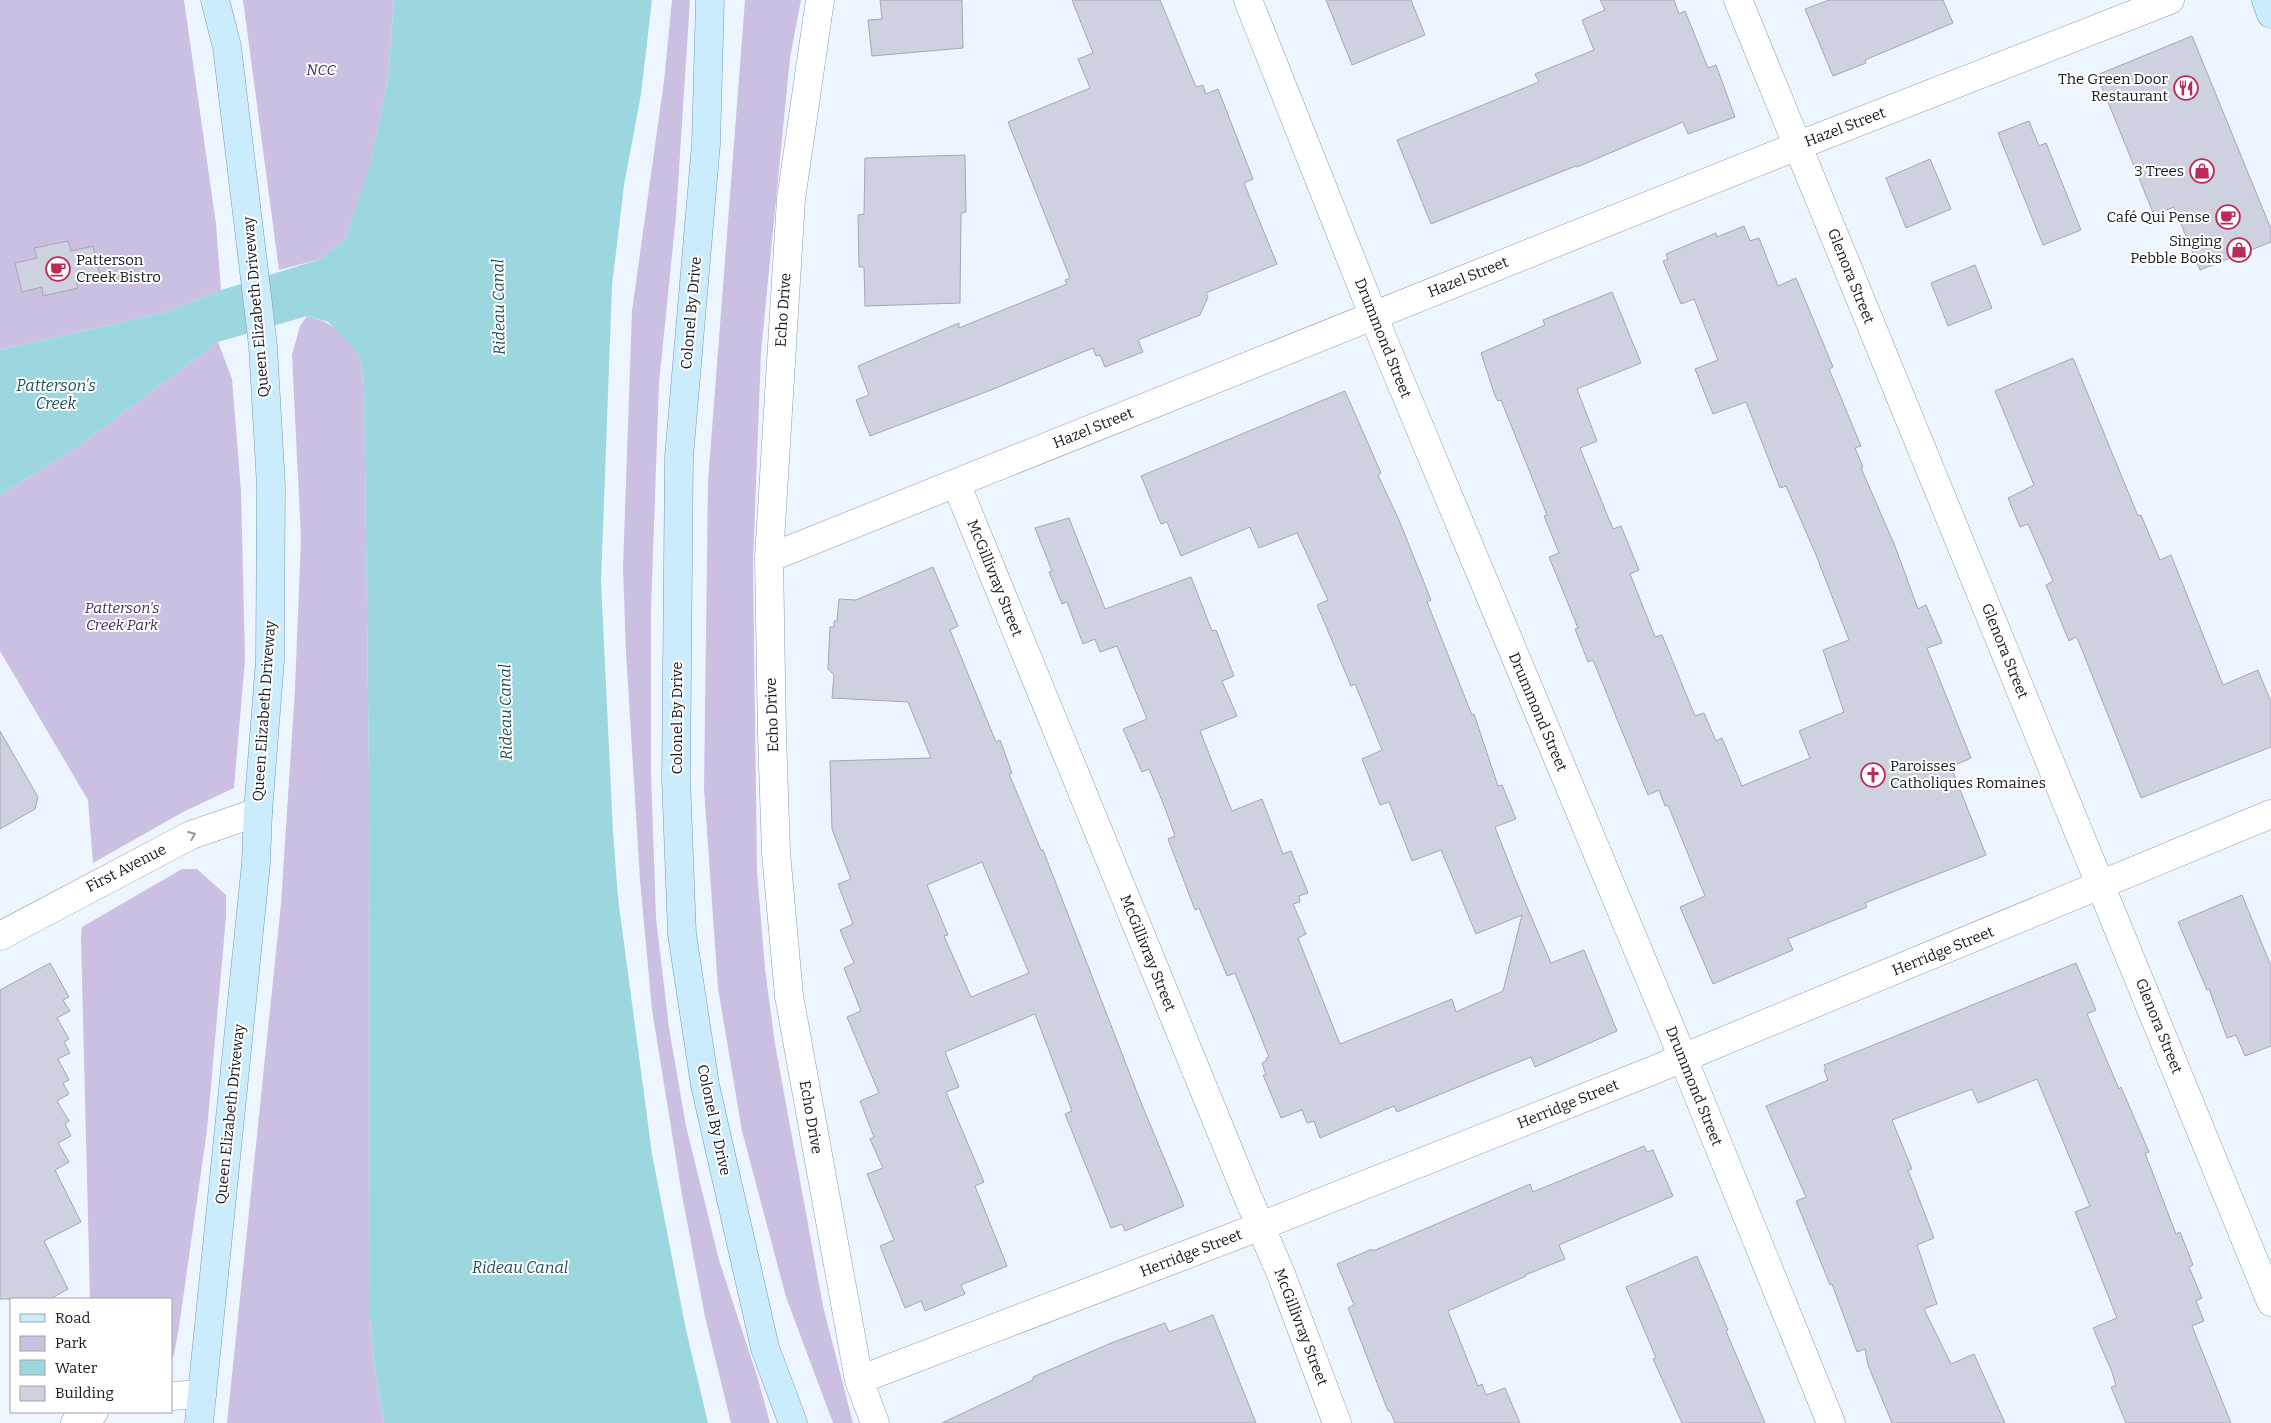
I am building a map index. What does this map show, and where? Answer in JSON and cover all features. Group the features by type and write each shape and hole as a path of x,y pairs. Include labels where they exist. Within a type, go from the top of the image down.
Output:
{"main road":[{"name":"Queen Elizabeth Driveway","path":"199,1423 256,863 258,812 270,660 271,486 263,346 227,47 215,0"},
{"name":"Colonel By Drive","path":"710,0 706,144 679,457 676,779 682,934 704,1085 765,1348 793,1423"},
{"path":"2266,0 2271,14"}],"street":[{"name":"Echo Drive","path":"820,0 790,199 769,558 768,585 776,853 789,996 859,1380 874,1423"},
{"name":"Drummond Street","path":"1248,0 1373,315 1683,1058 1831,1423"},
{"name":"Glenora Street","path":"1738,0 2271,1302"},
{"name":"Hazel Street","path":"769,558 1797,146 2170,0"},
{"name":"McGillivray Street","path":"956,483 1281,1274 1337,1423"},
{"name":"First Avenue","path":"0,936 191,835 258,812"},
{"name":"Herridge Street","path":"859,1380 1261,1226 1683,1058 2102,886 2271,814"},
{"path":"172,1396 202,1394"},
{"path":"75,1423 92,1413"}],"green space":[{"path":"0,0 184,0 216,224 221,290 166,312 0,350"},
{"name":"NCC","path":"243,0 394,0 388,79 370,166 346,238 321,259 279,270"},
{"path":"672,0 690,0 676,216 659,383 651,609 651,772 656,918 669,1028 686,1126 719,1260 758,1379 770,1423 731,1423 705,1317 682,1195 652,1010 640,880 626,652 623,568 632,311 664,81"},
{"path":"745,0 801,0 790,58 761,352 753,563 757,871 765,969 775,1044 823,1306 853,1423 833,1423 786,1297 742,1131 718,988 704,788 708,481"},
{"path":"307,316 332,326 352,344 360,360 364,384 369,770 370,1317 375,1370 384,1423 227,1423 281,904 295,689 301,538 292,355 300,326"},
{"name":"Patterson's Creek Park","path":"218,342 232,379 241,491 245,660 234,788 183,812 93,863 88,800 0,651 0,495 76,448"},
{"path":"182,869 197,869 226,895 226,917 207,1130 179,1327 172,1358 172,1298 90,1298 82,927"}],"water":[{"name":"Rideau Canal","path":"394,0 652,0 641,94 624,185 612,286 601,581 618,898 652,1154 686,1330 708,1423 384,1423 375,1370 370,1317 369,770 364,384 360,360 354,348 328,322 307,316 218,342 76,448 0,495 0,350 166,312 221,290 321,259 346,238 370,165 388,79"}],"building":[{"path":"880,0 962,0 963,48 872,56 868,20 882,19"},
{"path":"1072,0 1160,0 1196,87 1203,85 1206,94 1218,89 1253,179 1244,183 1277,264 1206,293 1208,297 1200,315 1138,340 1143,352 1105,367 1100,355 1096,356 1093,348 991,390 870,436 856,400 869,395 858,366 959,323 959,328 1067,284 1065,280 1070,278 1008,122 1090,88 1078,59 1093,53"},
{"path":"1326,0 1411,0 1425,35 1352,65"},
{"path":"1600,0 1674,0 1679,14 1685,11 1708,68 1716,65 1735,117 1688,134 1683,122 1577,167 1431,224 1397,140 1539,82 1535,74 1594,50 1582,20 1605,10"},
{"path":"1829,0 1943,0 1953,23 1865,60 1866,63 1833,76 1805,9"},
{"path":"2192,36 2271,229 2271,242 2200,270 2174,207 2154,215 2097,75"},
{"path":"2029,121 2039,146 2046,143 2081,230 2043,245 1998,133"},
{"path":"965,155 966,212 961,213 960,303 865,306 864,267 859,267 858,215 864,214 865,158"},
{"path":"1930,159 1951,209 1906,228 1886,178"},
{"path":"1744,226 1750,241 1759,238 1778,286 1796,278 1833,367 1829,369 1861,446 1855,448 1863,467 1861,468 1895,546 1918,609 1926,605 1941,640 1942,643 1927,648 1971,758 1951,767 1986,855 1865,903 1867,907 1788,939 1793,950 1713,984 1680,907 1705,896 1668,805 1665,806 1659,790 1648,795 1593,660 1588,662 1575,629 1578,628 1549,557 1559,553 1544,516 1547,515 1501,400 1498,401 1495,396 1481,353 1545,325 1543,320 1612,292 1641,363 1577,389 1597,441 1580,448 1613,529 1621,526 1639,570 1630,574 1655,637 1662,635 1695,716 1704,713 1716,741 1722,738 1742,786 1810,758 1799,731 1844,712 1823,650 1849,640 1816,555 1786,486 1780,488 1746,402 1713,414 1695,369 1718,360 1694,299 1681,304 1663,261 1668,259 1666,254 1716,233 1717,237"},
{"name":"Patterson Creek Bistro","path":"68,241 71,251 93,246 100,275 76,281 78,288 43,296 42,287 22,292 15,263 37,258 34,248"},
{"path":"1975,265 1992,308 1948,326 1931,283"},
{"path":"2073,358 2138,516 2141,515 2160,560 2171,555 2223,685 2258,670 2271,702 2271,747 2141,798 2078,640 2076,637 2069,641 2046,585 2053,581 2028,524 2020,527 2008,498 2034,485 1995,391"},
{"path":"1345,391 1381,473 1378,475 1399,520 1431,600 1427,602 1472,715 1474,714 1498,786 1502,785 1516,819 1495,827 1516,881 1551,963 1584,950 1617,1031 1535,1067 1531,1057 1397,1112 1394,1106 1320,1138 1314,1121 1307,1123 1302,1110 1281,1118 1263,1075 1266,1075 1262,1063 1269,1057 1235,973 1227,976 1199,908 1195,910 1168,839 1175,836 1165,808 1149,769 1142,772 1123,729 1147,719 1117,646 1100,652 1095,639 1083,644 1067,602 1062,604 1049,572 1052,571 1035,528 1069,518 1105,609 1191,577 1212,631 1216,630 1234,676 1222,681 1237,716 1200,731 1232,811 1262,799 1283,854 1291,851 1308,893 1299,896 1300,902 1293,904 1306,934 1298,938 1340,1044 1452,999 1456,1012 1503,991 1522,915 1476,934 1441,850 1412,861 1389,802 1380,805 1362,759 1382,750 1355,684 1351,686 1317,605 1328,600 1297,533 1259,548 1250,527 1181,556 1167,522 1161,524 1141,476"},
{"path":"933,567 958,626 950,630 996,742 1000,740 1012,773 1009,774 1041,850 1043,850 1140,1100 1184,1206 1125,1231 1122,1224 1111,1228 1065,1114 1072,1111 1035,1014 945,1052 959,1087 946,1092 984,1182 975,1186 1007,1266 961,1285 965,1294 925,1311 921,1301 905,1308 880,1246 894,1240 867,1174 883,1168 870,1139 874,1137 860,1101 879,1093 847,1017 861,1011 844,968 854,963 840,930 853,924 838,884 851,879 832,829 830,761 931,758 908,702 832,698 834,675 828,669 830,627 834,627 834,621 837,621 839,599 856,600","holes":["982,862 1029,973 971,997 944,936 948,935 927,885"]},
{"path":"0,731 38,797 35,809 0,829"},
{"path":"2242,895 2271,966 2271,1046 2245,1056 2236,1035 2227,1038 2209,989 2207,990 2178,922"},
{"path":"50,963 69,997 63,1000 70,1011 57,1018 69,1039 64,1042 70,1053 58,1059 69,1080 63,1083 69,1094 57,1101 69,1121 65,1124 71,1136 58,1143 69,1162 55,1170 81,1222 44,1241 68,1289 52,1298 0,1299 0,990"},
{"path":"2076,963 2096,1010 2087,1014 2119,1089 2121,1087 2149,1152 2145,1153 2176,1234 2180,1232 2193,1265 2189,1267 2202,1298 2196,1301 2204,1321 2192,1326 2231,1423 2126,1423 2111,1387 2116,1386 2112,1372 2093,1328 2117,1318 2075,1212 2090,1206 2037,1079 1978,1103 1972,1089 1892,1120 1912,1169 1908,1170 1934,1238 1917,1245 1937,1304 1924,1309 1951,1364 1974,1354 2005,1423 1892,1423 1868,1365 1865,1349 1857,1352 1832,1284 1830,1285 1796,1201 1806,1197 1766,1106 1828,1080 1824,1065"},
{"path":"1644,1146 1647,1152 1653,1150 1673,1196 1559,1245 1565,1259 1525,1275 1448,1311 1478,1386 1482,1384 1486,1395 1505,1388 1520,1423 1395,1423 1390,1411 1388,1411 1348,1308 1354,1305 1337,1264 1372,1249 1373,1251 1530,1184 1533,1192"},
{"path":"1697,1256 1765,1423 1682,1423 1653,1359 1656,1358 1626,1287"},
{"path":"1213,1315 1256,1423 942,1423 1033,1380 1033,1377 1111,1343 1165,1323 1169,1332"}],"place":[{"name":"The Green Door Restaurant","path":"2186,88"},
{"name":"3 Trees","path":"2202,171"},
{"name":"Café Qui Pense","path":"2228,217"},
{"name":"Singing Pebble Books","path":"2239,250"},
{"name":"Patterson Creek Bistro","path":"58,269"},
{"name":"Paroisses Catholiques Romaines","path":"1873,775"}],"water label":[{"name":"Patterson's Creek","path":"56,394"}]}
